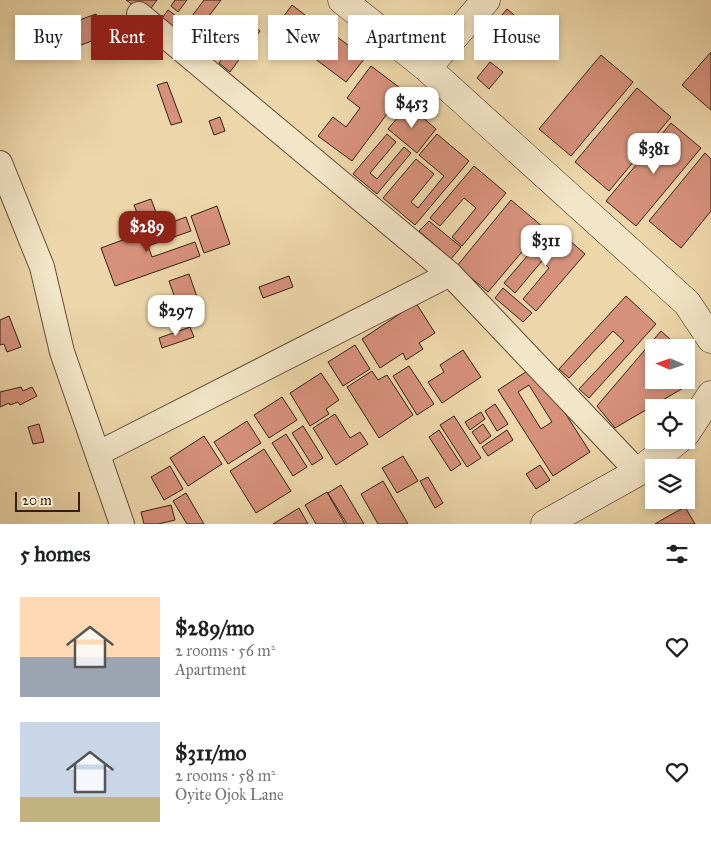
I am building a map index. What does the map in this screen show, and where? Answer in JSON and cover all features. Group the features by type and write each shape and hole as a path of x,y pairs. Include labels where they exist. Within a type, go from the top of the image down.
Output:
{"street":[{"path":"342,0 427,68 687,303 711,339"},
{"path":"427,68 486,0"},
{"path":"139,14 450,274 638,472"},
{"path":"0,163 42,267 62,352 99,453 122,524"},
{"path":"99,453 450,274"},
{"path":"695,419 711,395"},
{"path":"544,524 638,472 667,449"}],"building":[{"path":"126,0 157,0 146,15"},
{"path":"175,0 187,0 178,12 171,6"},
{"path":"204,0 221,0 210,15 193,15"},
{"path":"292,5 305,15 285,15"},
{"path":"507,9 514,15 502,15"},
{"path":"168,10 175,15 173,15 173,31 163,23 163,17"},
{"path":"91,16 91,41 81,45 81,19"},
{"path":"338,38 348,45 348,60 363,60 346,82 317,60 338,60"},
{"path":"711,52 711,110 682,85"},
{"path":"601,55 633,82 571,156 539,129"},
{"path":"221,60 239,60 230,72 219,63"},
{"path":"490,62 503,72 489,89 477,78"},
{"path":"371,66 404,91 352,161 318,136 333,117 346,127 360,108 347,98"},
{"path":"167,82 182,122 171,125 157,85"},
{"path":"637,88 671,117 609,191 575,162"},
{"path":"408,105 436,129 417,153 388,129"},
{"path":"220,117 225,131 214,135 209,121"},
{"path":"671,123 701,148 636,226 606,201"},
{"path":"387,134 396,142 370,173 377,179 404,147 411,153 377,194 353,174"},
{"path":"437,134 469,161 415,225 383,198 416,159 434,174 411,202 418,208 444,176 419,155"},
{"path":"705,153 711,159 711,211 681,248 649,221"},
{"path":"474,166 506,193 462,246 452,237 476,208 464,198 440,226 430,218"},
{"path":"151,199 157,215 140,221 134,205"},
{"path":"511,200 543,227 488,292 457,266"},
{"path":"217,206 230,244 204,253 191,216"},
{"path":"186,217 191,231 148,246 152,257 195,242 200,256 115,286 101,248"},
{"path":"429,221 461,247 451,259 419,231"},
{"path":"553,226 585,254 536,311 523,299 549,268 542,261 515,293 504,283"},
{"path":"189,274 202,311 182,318 169,281"},
{"path":"289,276 293,287 263,298 259,287"},
{"path":"503,288 532,313 523,322 495,298"},
{"path":"626,296 656,324 589,398 579,389 624,341 613,331 569,378 559,369"},
{"path":"416,303 435,333 419,343 423,349 406,360 403,353 380,368 362,339"},
{"path":"9,316 21,347 7,352 4,344 0,345 0,320"},
{"path":"190,327 194,337 162,348 159,338"},
{"path":"661,331 670,339 654,339"},
{"path":"355,345 370,369 343,386 328,362"},
{"path":"463,350 481,377 442,403 428,382 444,372 440,365"},
{"path":"645,350 645,389 682,389 665,399 645,399 645,410 615,428 597,406"},
{"path":"409,366 434,404 417,415 393,376"},
{"path":"535,366 590,452 553,476 498,390","holes":["529,385 552,422 541,429 518,392"]},
{"path":"372,371 378,380 387,375 413,415 379,438 347,387"},
{"path":"321,373 339,400 326,409 329,414 310,426 290,393"},
{"path":"21,387 23,391 32,387 37,396 20,405 18,402 0,407 0,392"},
{"path":"282,397 297,420 269,438 254,415"},
{"path":"495,404 508,424 497,431 485,411"},
{"path":"481,412 485,419 470,430 465,422"},
{"path":"335,414 350,438 360,432 368,444 336,465 313,428"},
{"path":"454,416 481,458 467,467 440,425"},
{"path":"247,421 261,443 228,464 214,442"},
{"path":"39,424 44,442 33,444 28,427"},
{"path":"483,424 491,436 480,444 472,432"},
{"path":"303,426 323,458 312,465 292,433"},
{"path":"439,430 461,464 451,471 429,437"},
{"path":"507,430 513,440 488,456 482,447"},
{"path":"286,434 307,467 293,476 272,443"},
{"path":"204,436 222,464 188,486 170,458"},
{"path":"264,449 291,491 256,513 230,471"},
{"path":"403,456 418,481 397,493 382,468"},
{"path":"540,465 550,480 536,489 526,474"},
{"path":"170,466 183,489 164,500 151,477"},
{"path":"428,477 443,503 435,508 420,481"},
{"path":"383,481 408,524 378,524 361,494"},
{"path":"341,485 364,524 347,524 328,493"},
{"path":"327,492 345,524 316,524 305,505"},
{"path":"186,493 204,524 187,524 173,501"},
{"path":"171,505 175,520 158,524 144,524 141,512"},
{"path":"299,508 308,524 273,524"},
{"path":"681,509 686,509 695,524 655,524"}]}
